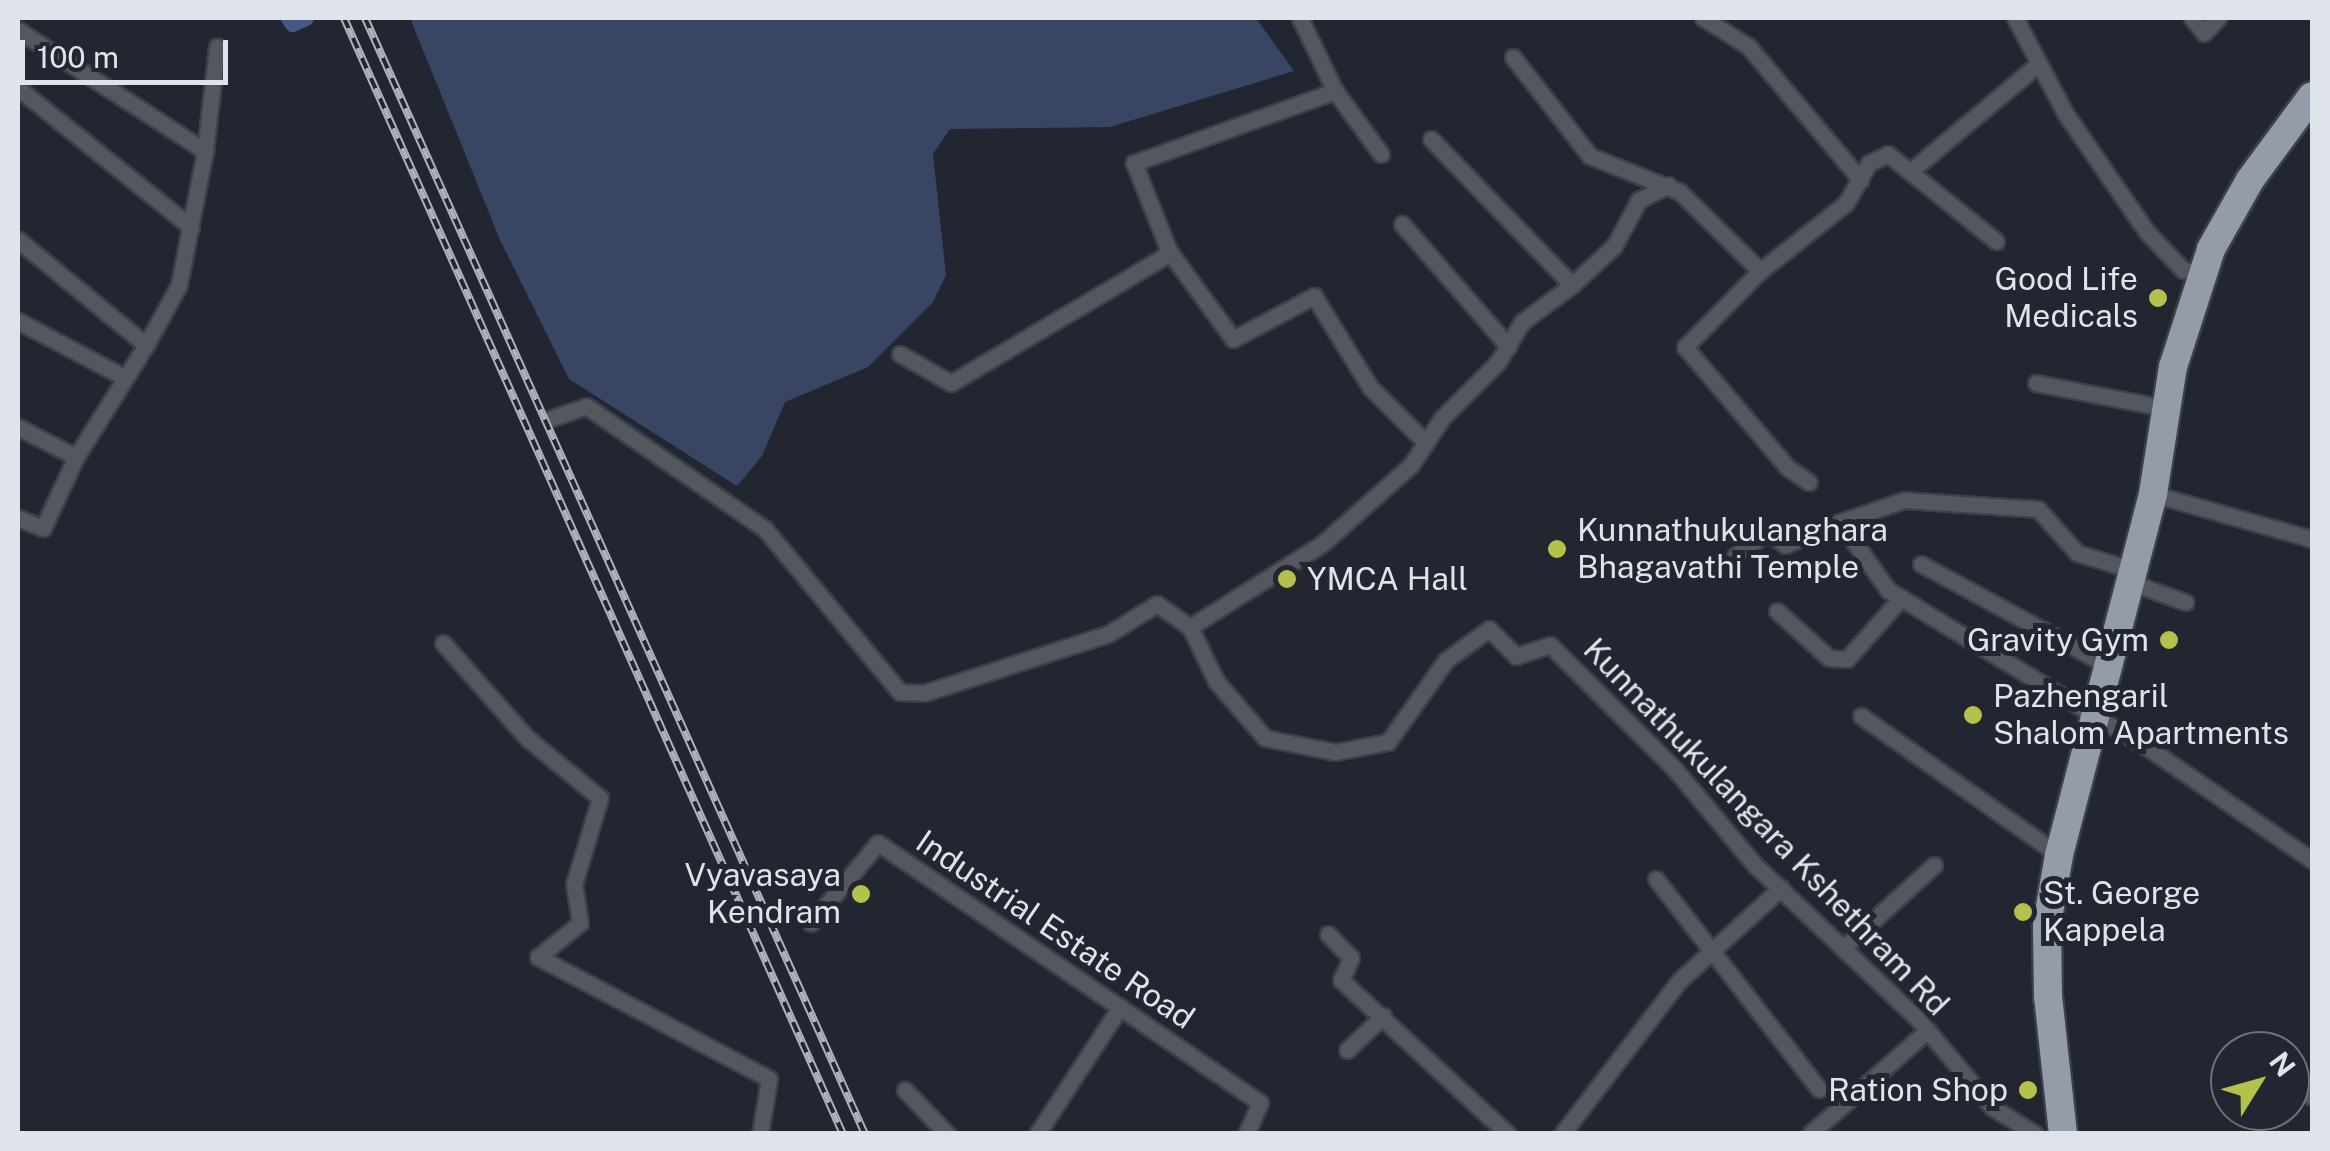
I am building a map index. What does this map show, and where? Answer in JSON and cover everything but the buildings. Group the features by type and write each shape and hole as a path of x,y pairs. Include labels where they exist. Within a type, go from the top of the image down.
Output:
{"highway":[{"path":"2063,1134 2048,997 2047,924 2059,855 2153,494 2166,408 2202,272 2250,180 2312,96"}],"street":[{"path":"1300,18 1335,91 1381,154"},
{"path":"1703,18 1748,46 1861,180"},
{"path":"2015,18 2038,64 2146,231 2182,270 2202,272"},
{"path":"2192,18 2204,33 2218,18"},
{"path":"18,30 205,151"},
{"path":"18,518 43,528 76,458 179,285 205,151 217,48"},
{"path":"1513,57 1590,156 1668,185 1760,271"},
{"path":"1912,169 2038,64"},
{"path":"18,88 191,227"},
{"path":"1335,91 1134,164 1168,251 1233,339 1314,296 1370,386 1426,442"},
{"path":"1431,139 1572,285"},
{"path":"1808,482 1788,468 1685,347 1760,271 1846,203 1869,164 1888,154 1912,169 1996,242"},
{"path":"552,418 586,406 765,530 900,692 924,693 1108,634 1157,604 1190,627 1322,544 1410,466 1508,346 1522,322 1572,285 1614,246 1639,200 1668,185"},
{"path":"1402,224 1508,346"},
{"path":"18,240 146,345"},
{"path":"900,354 951,383 1168,251"},
{"path":"18,321 122,376"},
{"path":"2036,383 2166,408"},
{"path":"18,427 76,458"},
{"path":"2153,494 2312,539"},
{"path":"1735,556 1768,531 1786,545 1887,504 1968,503 2038,509 2077,554 2185,602"},
{"path":"1840,522 1900,599 2096,716 2312,860"},
{"path":"1922,564 2108,665"},
{"path":"1778,611 1829,658 1847,659 1900,599"},
{"name":"Kunnathukulangara Kshethram Rd","path":"1190,627 1216,682 1265,738 1335,752 1388,742 1446,660 1489,629 1516,656 1550,645 1781,888 1928,1030 1992,1106 2034,1134"},
{"path":"443,643 527,738 600,798 574,884 580,923 538,958 770,1080 760,1134"},
{"path":"1861,716 2059,855"},
{"name":"Industrial Estate Road","path":"811,923 878,842 1260,1103 1246,1134"},
{"path":"1844,946 1934,865"},
{"path":"1656,879 1708,954 1819,1089"},
{"path":"1562,1134 1646,1020 1708,954 1781,888"},
{"path":"1328,934 1351,958 1340,980 1508,1134"},
{"path":"1037,1134 1120,1007"},
{"path":"1347,1050 1383,1016"},
{"path":"1810,1134 1928,1030"},
{"path":"905,1090 947,1134"}],"shaded area":[{"path":"410,18 1256,18 1294,71 1110,127 950,129 933,154 946,275 933,302 868,367 785,402 762,456 737,486 569,379 500,240"}],"waterway":[{"path":"288,18 292,24 306,18"}],"railway":[{"path":"344,18 843,1134"},
{"path":"365,18 865,1134"}],"place":[{"name":"Good Life Medicals","path":"2158,298"},
{"name":"Kunnathukulanghara Bhagavathi Temple","path":"1557,549"},
{"name":"YMCA Hall","path":"1287,579"},
{"name":"Gravity Gym","path":"2169,640"},
{"name":"Pazhengaril Shalom Apartments","path":"1973,715"},
{"name":"Vyavasaya Kendram","path":"861,894"},
{"name":"St. George Kappela","path":"2023,912"},
{"name":"Ration Shop","path":"2028,1090"}]}
